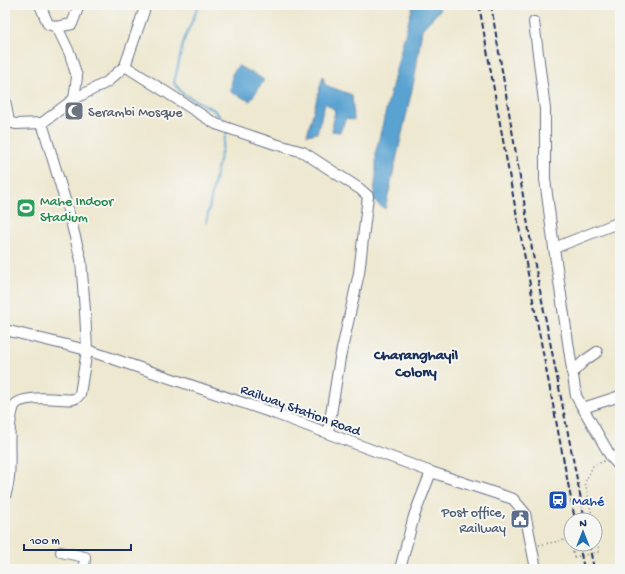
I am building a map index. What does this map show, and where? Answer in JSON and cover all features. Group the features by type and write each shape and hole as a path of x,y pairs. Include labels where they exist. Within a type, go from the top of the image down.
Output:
{"street":[{"path":"40,5 48,24 57,27 72,24 78,8 77,5"},
{"path":"5,100 9,122 16,124 42,123 74,99 107,82 125,66 146,5"},
{"path":"534,22 545,109 546,179 554,248 576,396 611,457 620,466"},
{"path":"57,27 70,54 77,77 74,99"},
{"path":"125,66 216,124 303,152 360,189 368,196 359,273 340,358 328,433"},
{"path":"5,496 10,473 10,427 12,411 10,402 28,399 46,398 71,400 76,398 80,394 87,350 86,311 81,260 42,123"},
{"path":"554,248 620,222"},
{"name":"Railway Station Road","path":"5,330 87,350 328,433 431,472 513,499 525,513 536,569"},
{"path":"572,373 584,361 597,352"},
{"path":"583,408 620,396"},
{"path":"400,569 414,516 431,472"},
{"path":"61,552 85,557 84,569"}],"path":[{"path":"591,512 585,482 594,466 611,457"},
{"path":"532,547 563,540"},
{"path":"573,552 574,557 599,552"}],"water":[{"path":"413,5 440,5 439,11 422,29 415,76 385,209 373,200 376,176 376,151"},
{"path":"238,66 264,80 250,101 231,92 232,74"},
{"path":"323,76 325,85 352,95 354,120 346,118 340,132 332,131 335,110 325,103 317,133 307,135"}],"waterway":[{"path":"199,5 184,40 174,83 183,94 214,110 225,123"},
{"path":"206,223 227,130"}],"railway":[{"path":"479,5 511,185 573,512"},
{"path":"491,5 533,255 583,512"},
{"path":"581,552 584,569"},
{"path":"591,552 594,569"}],"place":[{"name":"Serambi Mosque","path":"74,111"},
{"name":"Mahe Indoor Stadium","path":"26,208"},
{"name":"Mahé","path":"558,500"},
{"name":"Post office, Railway","path":"520,519"}],"district":[{"name":"Charanghayil Colony","path":"416,362"}]}
